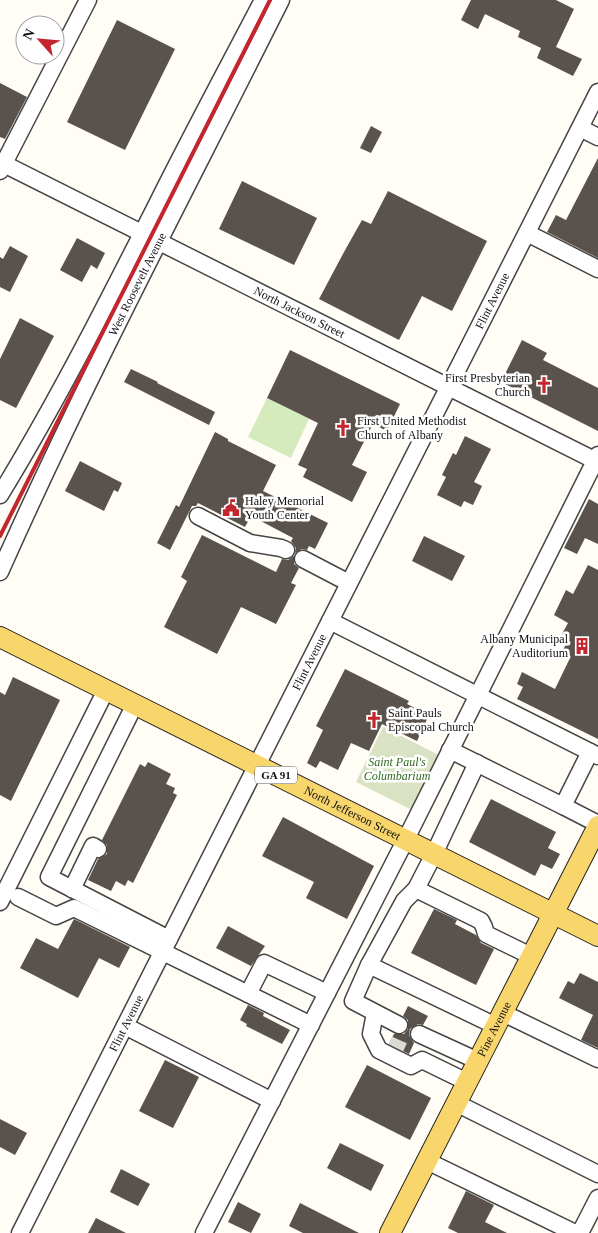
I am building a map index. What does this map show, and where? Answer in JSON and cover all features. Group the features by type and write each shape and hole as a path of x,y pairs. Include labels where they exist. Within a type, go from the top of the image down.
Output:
{"main road":[{"name":"North Jefferson Street","path":"0,637 598,936"},
{"name":"Pine Avenue","path":"390,1233 598,825"}],"street":[{"path":"1,166 88,0"},
{"name":"West Roosevelt Avenue","path":"0,495 32,442 263,0"},
{"name":"West Roosevelt Avenue","path":"0,572 43,474 281,0"},
{"name":"Flint Avenue","path":"20,1233 598,92"},
{"path":"580,128 598,138"},
{"name":"North Jackson Street","path":"1,166 142,234 448,388 597,459"},
{"path":"527,233 598,269"},
{"path":"204,1233 406,840 597,459"},
{"path":"198,516 250,543 286,550"},
{"path":"303,559 350,583"},
{"path":"330,621 594,754 564,806"},
{"path":"0,902 106,690"},
{"path":"135,704 49,877 72,888 248,994 311,1025"},
{"path":"450,750 564,806 598,825"},
{"path":"398,1025 353,1001 369,965 404,901 416,889 477,764"},
{"path":"72,888 93,846 98,849"},
{"path":"416,889 481,921 486,934 531,956"},
{"path":"18,897 56,916 74,908 166,945"},
{"path":"248,994 264,963 327,992"},
{"path":"369,965 598,1059"},
{"path":"375,1013 371,1034 379,1050 411,1066 416,1056 467,1082"},
{"path":"125,1026 272,1101"},
{"path":"371,1034 390,1044"},
{"path":"419,1034 478,1061"},
{"path":"456,1103 598,1174"},
{"path":"427,1161 575,1233"},
{"path":"580,1233 594,1217 598,1198"}],"green space":[{"path":"267,398 309,419 291,458 248,437"},
{"name":"Saint Paul's Columbarium","path":"383,727 439,755 412,810 356,782"}],"building":[{"path":"471,0 556,0 574,9 556,47 582,59 573,76 537,58 541,48 518,37 520,31 485,14 478,29 461,20"},
{"path":"117,20 175,49 125,150 67,122"},
{"path":"0,83 27,97 5,139 0,137"},
{"path":"371,126 382,132 371,153 360,148"},
{"path":"598,158 598,258 547,232 556,215 566,220"},
{"path":"242,181 317,218 294,265 219,229"},
{"path":"388,191 487,241 452,311 422,296 399,340 319,299 362,220 371,224"},
{"path":"77,238 105,253 97,269 91,265 82,282 60,270"},
{"path":"10,246 28,256 10,292 0,287 0,257 3,259"},
{"path":"20,318 54,336 16,408 0,400 0,359"},
{"name":"First Presbyterian Church","path":"522,340 547,353 543,360 598,388 598,431 501,382"},
{"name":"First United Methodist Church of Albany","path":"290,350 400,404 387,431 373,424 352,465 367,472 352,502 303,477 307,469 298,465 318,423 267,398"},
{"path":"131,369 215,412 209,425 124,382"},
{"path":"215,432 228,439 228,441 276,465 263,491 328,523 315,549 309,546 307,550 302,549 295,553 296,548 291,541 293,538 251,516 245,527 198,503 196,506 192,506 170,550 157,543 176,505 179,507"},
{"path":"465,436 491,449 474,482 482,486 473,505 464,501 461,507 437,495 446,477 442,475 453,453 456,455"},
{"path":"80,461 122,483 118,492 114,490 104,511 65,491"},
{"path":"589,499 598,504 598,544 585,538 577,554 564,548"},
{"path":"202,535 276,572 282,559 288,560 294,556 294,564 299,568 291,583 296,585 276,624 241,607 217,654 164,627 187,581 181,577"},
{"path":"424,536 465,556 452,581 412,561"},
{"name":"Albany Municipal Auditorium","path":"588,565 598,570 598,739 517,699 523,687 517,684 522,672 555,689 570,658 561,654 569,638 562,634 568,623 554,615 566,590 573,594"},
{"name":"Saint Pauls Episcopal Church","path":"345,669 409,701 407,704 429,715 417,741 382,724 369,751 351,743 338,770 320,761 316,768 307,763 323,730 316,726"},
{"path":"13,677 60,700 11,801 0,795 0,692 5,695"},
{"path":"148,762 171,774 166,784 175,788 173,793 177,795 133,883 128,880 125,886 116,881 111,891 88,880 98,859 107,854 107,845 102,840 140,764 145,767"},
{"path":"491,799 556,832 548,848 560,854 552,869 541,864 535,876 469,842"},
{"path":"283,817 374,866 347,919 306,898 314,882 262,856"},
{"path":"434,909 457,920 455,924 476,935 481,943 494,949 476,985 411,953"},
{"path":"74,919 130,947 119,968 99,958 78,998 20,968 36,938 58,949"},
{"path":"228,926 265,946 251,966 216,948"},
{"path":"580,973 598,982 598,1048 581,1040 593,1015 559,998 568,981 574,984"},
{"path":"248,1005 264,1013 263,1016 290,1030 282,1044 246,1026 247,1024 240,1020"},
{"path":"408,1006 428,1016 423,1025 418,1024 410,1029 409,1035 414,1043 409,1054 389,1044 394,1034 404,1034 408,1029 408,1020 403,1016"},
{"path":"165,1060 199,1077 173,1128 139,1111"},
{"path":"367,1065 431,1098 410,1140 345,1107"},
{"path":"0,1119 27,1133 15,1155 0,1147"},
{"path":"340,1143 384,1165 371,1191 327,1168"},
{"path":"121,1169 150,1184 138,1206 110,1192"},
{"path":"466,1191 494,1205 485,1222 507,1233 458,1233 448,1228"},
{"path":"238,1202 261,1214 251,1233 228,1222"},
{"path":"300,1203 359,1233 303,1233 289,1226"},
{"path":"96,1218 126,1233 88,1233"}],"tunnel":[{"path":"389,1044 409,1053"}],"railway":[{"path":"0,536 270,0"}],"place":[{"name":"First Presbyterian Church","path":"544,385"},
{"name":"First United Methodist Church of Albany","path":"343,428"},
{"name":"Haley Memorial Youth Center","path":"231,508"},
{"name":"Albany Municipal Auditorium","path":"582,646"},
{"name":"Saint Pauls Episcopal Church","path":"374,720"}]}
